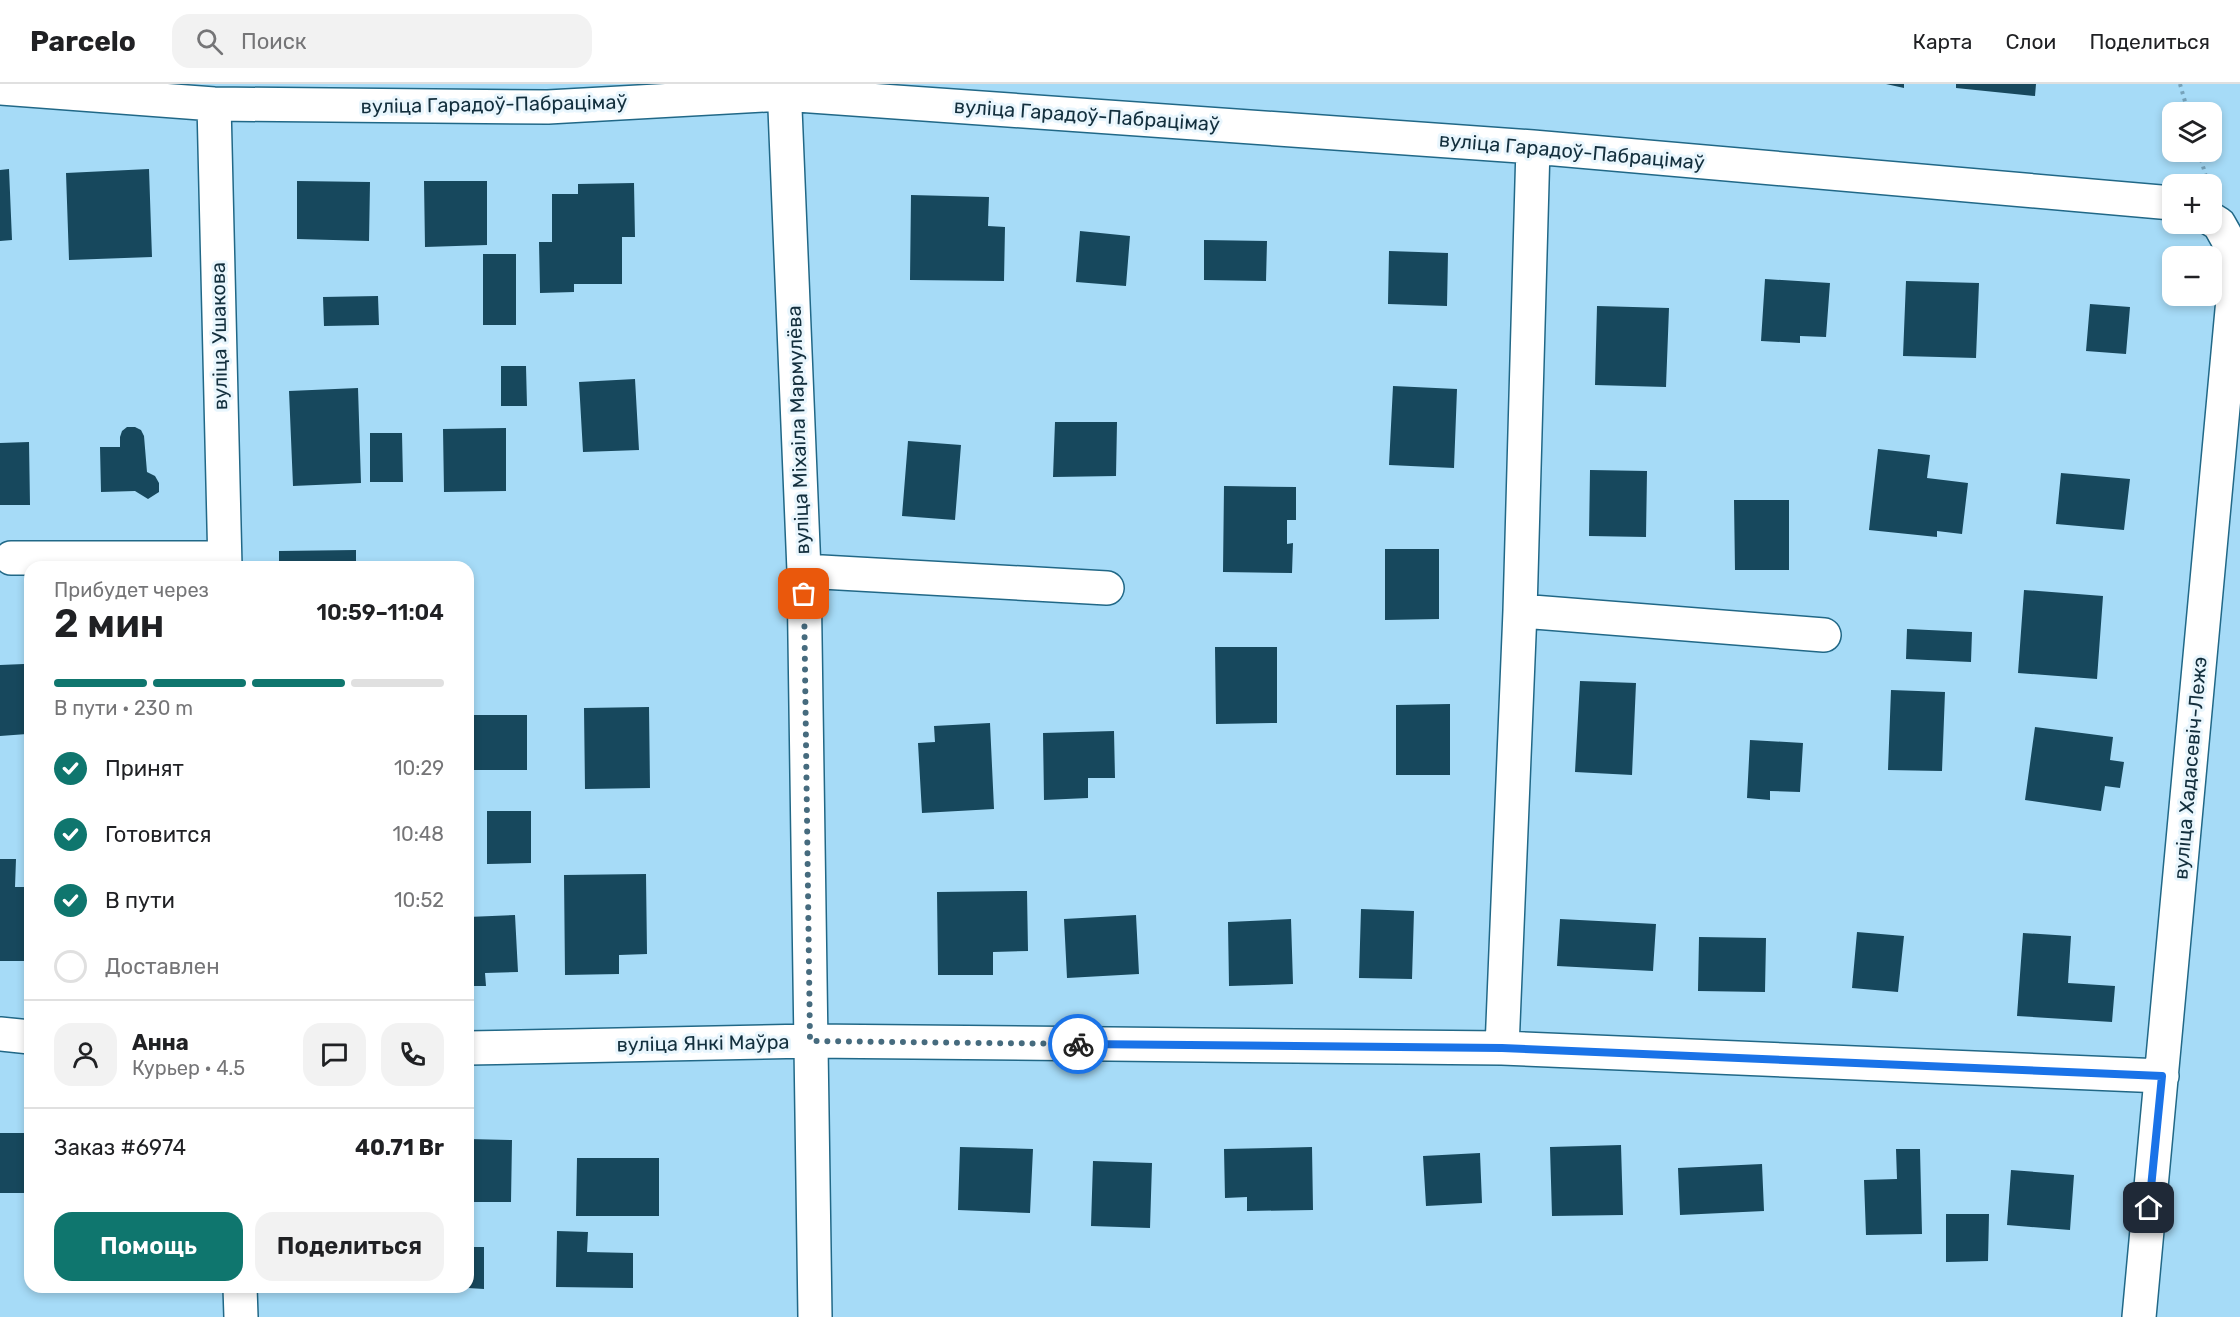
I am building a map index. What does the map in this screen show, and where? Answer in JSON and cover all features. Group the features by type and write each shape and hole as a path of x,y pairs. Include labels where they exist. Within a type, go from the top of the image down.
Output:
{"street":[{"name":"вуліца Гарадоў-Пабрацімаў","path":"0,88 40,87 214,105 783,89 1533,147 2162,202"},
{"name":"вуліца Міхаіла Мармулёва","path":"783,89 804,571 815,1317"},
{"name":"вуліца Ушакова","path":"214,105 224,561"},
{"path":"1502,1048 1520,611 1533,147"},
{"name":"вуліца Хадасевіч-Лежэ","path":"2139,1317 2237,256 2222,232"},
{"path":"11,558 171,561"},
{"path":"804,571 1107,588"},
{"path":"1520,611 1824,635"},
{"path":"0,1034 24,1036"},
{"name":"вуліца Янкі Маўра","path":"474,1048 810,1041 1502,1048 2162,1076"},
{"path":"240,1293 241,1317"}],"path":[{"path":"2181,84 2186,102"}],"building":[{"path":"1886,84 1904,84 1904,88"},
{"path":"1956,84 2036,84 2035,96 1956,88"},
{"path":"9,169 12,240 0,241 0,170"},
{"path":"149,169 152,257 69,260 66,173"},
{"path":"297,181 370,182 369,241 297,239"},
{"path":"424,181 487,181 487,245 425,247"},
{"path":"634,183 635,237 622,237 622,284 574,284 574,292 540,293 539,242 552,242 552,194 578,194 578,184"},
{"path":"911,195 989,197 988,226 1005,227 1004,281 910,280"},
{"path":"1080,231 1130,236 1126,286 1076,282"},
{"path":"1204,240 1267,241 1266,281 1204,280"},
{"path":"1389,251 1448,253 1447,306 1388,304"},
{"path":"483,254 516,254 516,325 483,325"},
{"path":"1765,279 1830,283 1826,337 1800,336 1800,343 1761,341"},
{"path":"1906,281 1979,283 1976,358 1903,356"},
{"path":"378,296 379,325 324,326 323,297"},
{"path":"2090,304 2130,307 2126,354 2086,351"},
{"path":"1597,306 1669,308 1666,387 1595,385"},
{"path":"501,366 526,366 527,406 501,406"},
{"path":"635,379 639,450 583,452 579,382"},
{"path":"1393,386 1457,389 1454,468 1389,465"},
{"path":"358,388 361,483 293,486 289,391"},
{"path":"1055,422 1117,422 1116,476 1053,477"},
{"path":"127,427 141,430 144,436 147,472 155,476 159,483 159,492 148,499 135,491 101,492 100,447 120,447 122,431"},
{"path":"506,428 506,491 444,492 443,429"},
{"path":"370,433 402,433 403,482 370,482"},
{"path":"908,441 961,445 955,520 902,516"},
{"path":"29,442 30,505 0,505 0,443"},
{"path":"1878,449 1930,455 1927,478 1968,483 1962,534 1937,531 1937,537 1869,530"},
{"path":"1590,470 1647,471 1646,537 1589,536"},
{"path":"2061,473 2130,479 2124,530 2056,524"},
{"path":"1224,486 1296,487 1296,520 1287,520 1287,544 1293,543 1292,573 1223,572"},
{"path":"1734,500 1789,500 1789,570 1735,570"},
{"path":"1385,549 1439,549 1439,619 1385,620"},
{"path":"356,550 356,561 279,561 279,551"},
{"path":"2024,590 2103,596 2097,679 2018,673"},
{"path":"1907,629 1972,632 1971,662 1906,659"},
{"path":"1215,647 1277,647 1277,723 1216,724"},
{"path":"24,664 24,734 0,736 0,665"},
{"path":"1580,681 1636,683 1632,775 1575,772"},
{"path":"1891,690 1945,692 1942,771 1888,770"},
{"path":"1450,704 1450,775 1396,775 1396,705"},
{"path":"649,707 650,788 585,789 584,708"},
{"path":"474,715 527,715 527,770 474,770"},
{"path":"990,723 994,809 922,813 918,743 935,742 934,726"},
{"path":"2035,727 2113,737 2110,760 2124,762 2120,788 2105,786 2101,811 2025,800"},
{"path":"1114,731 1115,778 1088,778 1088,798 1044,800 1043,733"},
{"path":"1750,740 1803,743 1800,792 1770,791 1770,800 1747,798"},
{"path":"487,811 531,811 531,863 487,864"},
{"path":"0,859 16,859 15,887 24,887 24,961 0,961"},
{"path":"646,874 647,954 619,955 619,974 565,975 564,875"},
{"path":"1027,891 1028,951 993,952 993,975 938,975 937,892"},
{"path":"1361,909 1414,911 1412,979 1359,978"},
{"path":"515,915 518,972 485,973 486,986 474,986 474,917"},
{"path":"1136,915 1139,974 1067,978 1064,919"},
{"path":"1291,919 1293,984 1229,986 1228,922"},
{"path":"1560,919 1656,924 1653,971 1557,966"},
{"path":"1857,932 1904,936 1898,992 1852,988"},
{"path":"2023,933 2071,936 2068,983 2115,986 2112,1022 2017,1016"},
{"path":"1699,937 1766,938 1765,992 1698,991"},
{"path":"0,1133 24,1133 24,1193 0,1193"},
{"path":"474,1139 512,1140 511,1202 474,1202"},
{"path":"1621,1145 1623,1215 1552,1216 1550,1147"},
{"path":"960,1147 1033,1149 1030,1213 958,1210"},
{"path":"1312,1147 1313,1210 1247,1211 1247,1197 1225,1198 1224,1149"},
{"path":"1896,1149 1920,1149 1922,1234 1866,1235 1864,1180 1897,1179"},
{"path":"1480,1153 1482,1203 1426,1206 1423,1156"},
{"path":"577,1158 659,1158 659,1216 576,1216"},
{"path":"1093,1161 1152,1163 1150,1228 1091,1226"},
{"path":"1762,1164 1764,1211 1680,1215 1678,1168"},
{"path":"2011,1170 2074,1175 2070,1230 2007,1225"},
{"path":"1946,1214 1989,1214 1988,1261 1946,1262"},
{"path":"557,1231 588,1232 587,1252 633,1253 633,1288 556,1287"},
{"path":"474,1247 484,1247 484,1289 474,1288"}],"way so far":[{"path":"804,594 810,1041 1078,1044"}],"route":[{"path":"1078,1044 1502,1048 2162,1076 2149,1208"}]}
